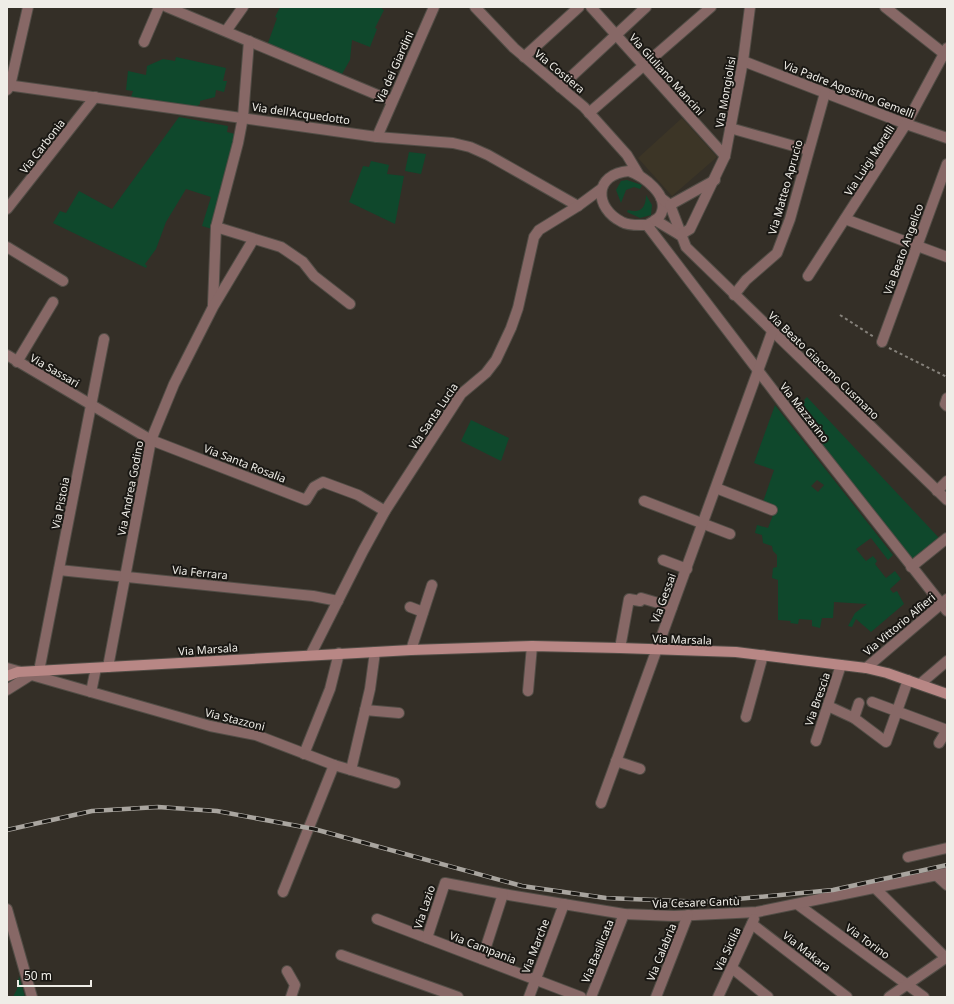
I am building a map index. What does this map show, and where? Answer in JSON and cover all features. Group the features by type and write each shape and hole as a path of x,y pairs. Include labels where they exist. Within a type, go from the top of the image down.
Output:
{"main road":[{"name":"Via Marsala","path":"7,676 18,672 36,673 311,654 532,646 763,654 866,668 908,680 947,694"}],"street":[{"path":"8,87 28,7"},
{"path":"144,42 159,7"},
{"path":"167,7 392,101"},
{"path":"226,32 243,7"},
{"name":"Via dei Giardini","path":"376,137 434,7"},
{"name":"Via Costiera","path":"475,7 514,48 589,113 627,155 639,175"},
{"path":"524,57 578,7"},
{"name":"Via Giuliano Mancini","path":"591,7 725,156"},
{"path":"560,87 646,7"},
{"path":"589,113 710,7"},
{"name":"Via Mongiolisi","path":"680,235 690,229 715,180 725,156 743,61 750,7"},
{"path":"884,7 946,52"},
{"path":"213,307 216,228 238,143 243,117 249,41"},
{"name":"Via Luigi Morelli","path":"808,276 906,124 946,52"},
{"name":"Via Padre Agostino Gemelli","path":"743,61 906,124 947,138"},
{"name":"Via dell'Acquedotto","path":"8,87 243,117 376,137 453,143 470,147 518,171 578,206"},
{"name":"Via Matteo Aprucio","path":"734,295 746,280 777,254 790,220 808,150 825,93"},
{"name":"Via Carbonia","path":"7,209 95,98"},
{"path":"730,128 808,150"},
{"path":"618,172 627,155"},
{"name":"Via Beato Angelico","path":"882,342 947,164"},
{"path":"680,235 651,223 623,222 616,217 609,211 602,200 601,189 606,178 618,172 628,171 639,175 652,184 661,198 670,205 715,180"},
{"name":"Via Santa Lucia","path":"311,654 385,511 461,394 486,373 496,360 511,328 518,308 534,237 540,230 578,206 601,189"},
{"path":"651,223 661,215 663,207 661,198"},
{"name":"Via Beato Giacomo Cusmano","path":"670,205 680,235 686,247 947,500"},
{"path":"845,219 947,257"},
{"name":"Via Mazzarino","path":"651,223 758,371 911,567 945,605"},
{"path":"216,228 281,247 303,262 314,276 350,304"},
{"name":"Via Andrea Godino","path":"108,667 151,440 174,384 213,307 253,240"},
{"path":"7,247 63,281"},
{"path":"17,362 53,302"},
{"name":"Via Gessai","path":"601,803 772,332"},
{"name":"Via Pistoia","path":"36,673 59,570 104,339"},
{"name":"Via Sassari","path":"7,355 91,405"},
{"name":"Via Santa Rosalia","path":"91,405 151,440 306,500 314,487 324,482 358,495 385,511"},
{"path":"937,491 947,481"},
{"path":"716,488 772,510"},
{"path":"644,501 730,534"},
{"path":"911,567 946,541"},
{"path":"663,560 686,569"},
{"name":"Via Ferrara","path":"59,570 313,596 338,601"},
{"path":"411,650 432,585"},
{"path":"620,648 629,599 640,601 641,598 672,607"},
{"name":"Via Vittorio Alfieri","path":"866,668 945,605"},
{"path":"410,608 423,612"},
{"path":"528,691 532,646"},
{"path":"351,770 370,689 375,652"},
{"path":"304,754 330,689 338,653"},
{"path":"746,717 763,654"},
{"path":"920,684 947,661"},
{"name":"Via Brescia","path":"816,741 841,665"},
{"path":"7,668 18,672"},
{"path":"91,692 96,668"},
{"path":"7,690 36,673"},
{"name":"Via Stazzoni","path":"36,673 91,692 210,726 256,735 334,765 395,783"},
{"path":"828,706 854,718 886,742 908,680"},
{"path":"872,702 947,730 939,743"},
{"path":"854,718 859,704"},
{"path":"365,710 399,713"},
{"path":"616,761 640,769"},
{"path":"283,892 334,765"},
{"path":"908,857 947,848"},
{"name":"Via Cesare Cantù","path":"445,883 624,914 688,915 757,912 947,872"},
{"path":"936,875 947,885"},
{"name":"Via Lazio","path":"427,938 445,883"},
{"path":"875,888 946,958 889,997"},
{"path":"482,959 503,894"},
{"name":"Via Marche","path":"529,997 564,904"},
{"name":"Via Torino","path":"797,904 924,997"},
{"path":"7,909 32,997"},
{"name":"Via Sicilia","path":"718,997 757,912"},
{"name":"Via Basilicata","path":"592,997 624,914"},
{"name":"Via Calabria","path":"656,997 688,915"},
{"name":"Via Campania","path":"377,919 580,997"},
{"name":"Via Makara","path":"752,924 847,997"},
{"path":"340,955 458,997"},
{"path":"732,968 768,997"},
{"path":"286,971 295,985 291,997"}],"path":[{"path":"840,315 888,347 947,377"}],"shaded area":[{"path":"682,118 717,157 672,196 638,158"}],"green space":[{"path":"280,7 383,7 382,9 384,10 375,28 377,29 370,47 352,40 350,60 342,74 268,43 277,18 275,17"},
{"path":"176,57 226,68 223,81 227,81 224,92 216,90 215,97 200,101 200,104 196,107 131,97 133,91 126,90 128,71 146,75 147,66 163,59 175,61"},
{"path":"179,117 228,126 227,132 235,134 237,127 212,229 202,226 211,197 186,189 166,222 156,249 145,264 147,266 146,268 53,223 60,211 66,213 79,191 112,209"},
{"path":"409,152 426,154 421,174 405,171"},
{"path":"371,161 389,165 387,174 404,176 395,224 349,202 363,166 369,167"},
{"path":"627,180 642,185 640,189 634,187 626,190 621,203 616,190 621,181"},
{"path":"646,195 652,205 651,215 640,218 627,212 628,210 636,211 642,208 645,203"},
{"path":"807,397 940,539 913,561 797,411 805,402 804,400"},
{"path":"775,405 893,555 888,560 871,538 856,549 866,561 873,556 877,561 875,564 886,578 895,571 901,579 890,589 893,593 897,591 904,604 871,632 856,619 852,627 848,626 855,613 867,604 834,602 833,618 822,618 820,628 812,626 812,620 799,619 798,624 790,623 791,621 778,620 778,580 772,578 773,568 777,567 777,555 773,551 772,546 763,543 762,535 755,533 757,525 768,528 776,507 763,502 774,470 754,463","holes":["817,480 824,485 818,492 811,486"]},
{"path":"471,420 509,438 501,461 461,441"},
{"path":"19,976 25,997 13,997 17,989"}],"railway":[{"path":"7,830 92,811 158,807 217,811 314,829 522,886 606,898 705,902 833,890 947,865"}]}
